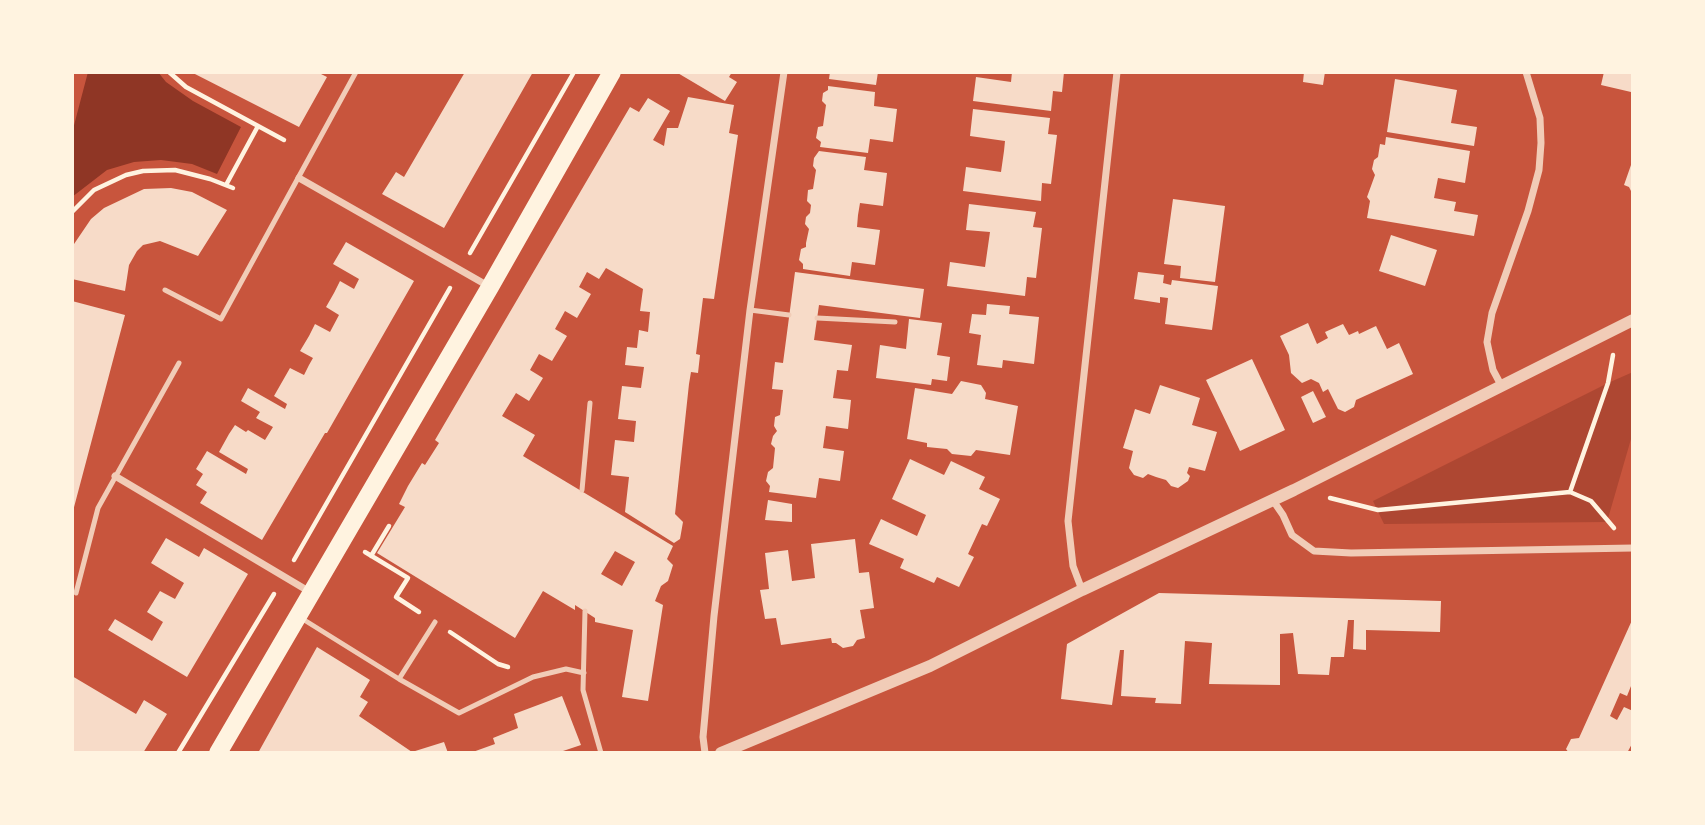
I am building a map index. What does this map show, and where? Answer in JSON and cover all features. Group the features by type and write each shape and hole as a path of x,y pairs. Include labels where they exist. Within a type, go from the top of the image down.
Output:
{"main road":[{"path":"218,753 612,72"}],"street":[{"path":"705,753 703,737 714,616 750,310 784,72"},
{"path":"1082,590 1073,566 1068,521 1117,72"},
{"path":"1501,385 1493,370 1487,342 1492,313 1528,211 1539,170 1540,118 1527,72"},
{"path":"299,178 490,287"},
{"path":"721,753 930,666 1082,590 1294,490 1633,320"},
{"path":"115,476 311,592"},
{"path":"1271,499 1283,515 1292,535 1314,551 1351,553 1633,548"}],"lane":[{"path":"165,290 222,319 356,72"},
{"path":"750,310 789,315"},
{"path":"817,318 895,323"},
{"path":"76,593 99,508 179,363"},
{"path":"582,490 590,404"},
{"path":"585,611 583,690 601,753"},
{"path":"298,615 399,679 459,713 533,677 566,669 584,673"},
{"path":"399,679 435,622"}],"path":[{"path":"169,72 186,87 284,140"},
{"path":"178,753 284,577 574,72"},
{"path":"226,185 258,126"},
{"path":"72,212 94,190 126,175 143,171 175,170 233,188"},
{"path":"1570,492 1608,383 1618,327"},
{"path":"1294,490 1377,510 1570,492 1591,501 1616,530"},
{"path":"372,556 389,526"}],"shaded area":[{"path":"88,72 158,72 166,82 193,101 241,127 217,174 192,164 161,160 134,162 107,170 72,197 72,133"},
{"path":"1633,372 1633,432 1607,522 1384,524 1373,501"}],"building":[{"path":"191,72 317,72 327,77 299,127"},
{"path":"465,72 533,72 444,228 382,194 396,172 404,177"},
{"path":"676,72 732,72 729,77 737,82 725,101"},
{"path":"830,72 878,72 876,85 829,79"},
{"path":"1012,72 1064,72 1062,92 1053,91 1051,111 973,101 976,77 1011,82"},
{"path":"1304,72 1325,72 1323,85 1303,82"},
{"path":"1604,72 1633,72 1631,92 1601,85"},
{"path":"1395,79 1457,90 1451,123 1477,127 1474,146 1387,132"},
{"path":"828,86 875,92 874,106 897,109 893,142 870,139 868,153 820,147 821,142 816,138 818,127 823,126 826,105 822,101 823,93 828,90"},
{"path":"688,97 734,105 729,133 738,135 714,299 703,298 696,354 700,355 698,373 691,372 689,384 675,514 683,522 680,539 674,543 625,512 629,477 611,475 615,440 634,442 636,421 618,419 622,386 641,388 644,367 625,365 627,347 637,348 639,330 648,332 650,312 640,311 643,289 606,268 599,279 587,272 579,287 591,294 577,318 565,311 555,329 567,336 552,361 539,354 530,370 543,378 529,401 516,393 502,416 535,435 523,456 673,546 667,559 673,565 668,581 661,586 655,601 663,605 648,701 622,697 633,630 595,622 595,618 575,605 575,610 543,591 515,638 377,553 405,507 399,504 408,486 439,443 435,440 630,107 639,112 648,98 670,111 653,140 664,146 667,128 678,128","holes":["615,551 635,562 622,586 601,574"]},
{"path":"973,109 1050,118 1048,134 1057,135 1051,184 1042,183 1041,201 963,191 966,167 1001,172 1004,151 1005,141 970,136"},
{"path":"1386,137 1470,151 1465,183 1438,178 1434,198 1456,202 1454,211 1478,215 1474,236 1367,218 1370,201 1367,197 1375,175 1372,169 1374,160 1378,157 1380,144 1385,145"},
{"path":"819,151 866,157 864,170 887,173 883,206 860,203 858,215 857,227 880,230 875,265 852,262 850,276 803,269 799,260 801,249 806,247 809,229 805,224 811,205 807,201 808,190 813,189 816,170 813,166 814,158"},
{"path":"1631,165 1633,195 1629,187 1624,185"},
{"path":"171,188 192,192 227,210 198,256 160,241 143,245 137,251 129,265 125,291 72,279 72,247 91,219 104,208 144,189"},
{"path":"1173,199 1225,206 1215,282 1180,278 1181,266 1164,264"},
{"path":"969,204 1036,212 1033,227 1042,228 1036,278 1027,277 1025,296 947,286 950,262 985,267 990,232 966,230"},
{"path":"1391,235 1437,250 1425,286 1379,271"},
{"path":"346,242 414,281 262,540 200,503 207,492 196,485 203,474 196,469 207,451 246,474 248,469 219,452 235,425 265,440 273,427 256,418 260,412 241,401 248,388 285,409 287,404 274,396 290,368 304,375 313,358 300,351 315,324 330,332 339,315 326,307 340,281 354,289 359,279 333,264"},
{"path":"795,272 924,289 920,318 819,305 814,340 852,345 848,371 837,370 833,398 851,400 848,429 826,426 823,448 844,451 840,481 819,478 816,498 769,492 770,486 766,481 768,472 773,468 775,448 771,444 777,431 774,426 775,417 780,415 783,390 772,389 775,362 783,363"},
{"path":"1138,272 1164,275 1163,283 1171,285 1172,280 1218,286 1212,330 1165,324 1168,298 1160,297 1160,303 1134,299"},
{"path":"72,301 125,315 73,511 72,510"},
{"path":"987,304 1010,306 1009,314 1039,317 1034,364 1003,360 1002,368 977,365 981,335 969,333 972,314 986,315"},
{"path":"909,319 942,323 937,355 950,357 947,381 932,379 931,385 876,378 880,345 906,349"},
{"path":"1308,323 1317,344 1328,338 1325,332 1343,324 1349,335 1358,331 1359,334 1376,326 1387,349 1399,343 1413,374 1356,400 1354,407 1345,412 1338,409 1328,389 1323,392 1319,383 1311,379 1302,383 1291,373 1289,355 1280,336"},
{"path":"1252,359 1285,430 1240,451 1206,380"},
{"path":"961,381 981,385 986,393 985,399 1018,406 1010,455 976,450 971,456 952,454 947,449 927,447 927,443 907,439 915,388 952,394"},
{"path":"1160,385 1200,398 1192,425 1217,432 1205,471 1189,467 1188,481 1178,488 1171,486 1166,480 1148,474 1143,478 1134,475 1129,468 1133,451 1123,448 1135,409 1150,414"},
{"path":"1313,391 1326,417 1313,423 1301,397"},
{"path":"910,459 944,475 951,461 985,477 979,489 1000,499 987,526 982,524 968,554 974,557 959,587 937,577 934,583 900,568 904,559 869,544 881,519 917,536 926,515 892,499"},
{"path":"768,500 792,504 792,522 765,520"},
{"path":"166,538 199,557 204,548 248,574 187,677 108,630 115,619 152,641 163,622 147,612 160,591 175,599 184,583 151,563"},
{"path":"855,539 859,573 869,572 874,608 860,610 865,638 857,640 853,646 843,648 832,643 831,638 781,645 776,618 765,619 760,590 769,589 765,553 788,550 792,581 815,578 811,544"},
{"path":"1159,593 1441,601 1440,632 1366,630 1366,650 1353,649 1354,620 1348,620 1344,657 1331,657 1329,675 1298,674 1293,633 1280,634 1280,685 1209,684 1212,643 1185,641 1181,704 1155,703 1156,698 1121,696 1124,650 1120,650 1112,705 1061,699 1067,644"},
{"path":"1633,618 1633,681 1627,696 1620,693 1610,716 1617,720 1624,707 1633,711 1633,742 1627,753 1569,753 1566,749 1571,739 1579,738"},
{"path":"317,647 370,680 360,697 368,702 359,716 412,752 444,742 448,753 258,753"},
{"path":"72,676 136,714 144,700 167,714 143,753 72,752"},
{"path":"562,696 581,745 557,753 470,753 495,744 493,738 518,728 514,714"}]}
